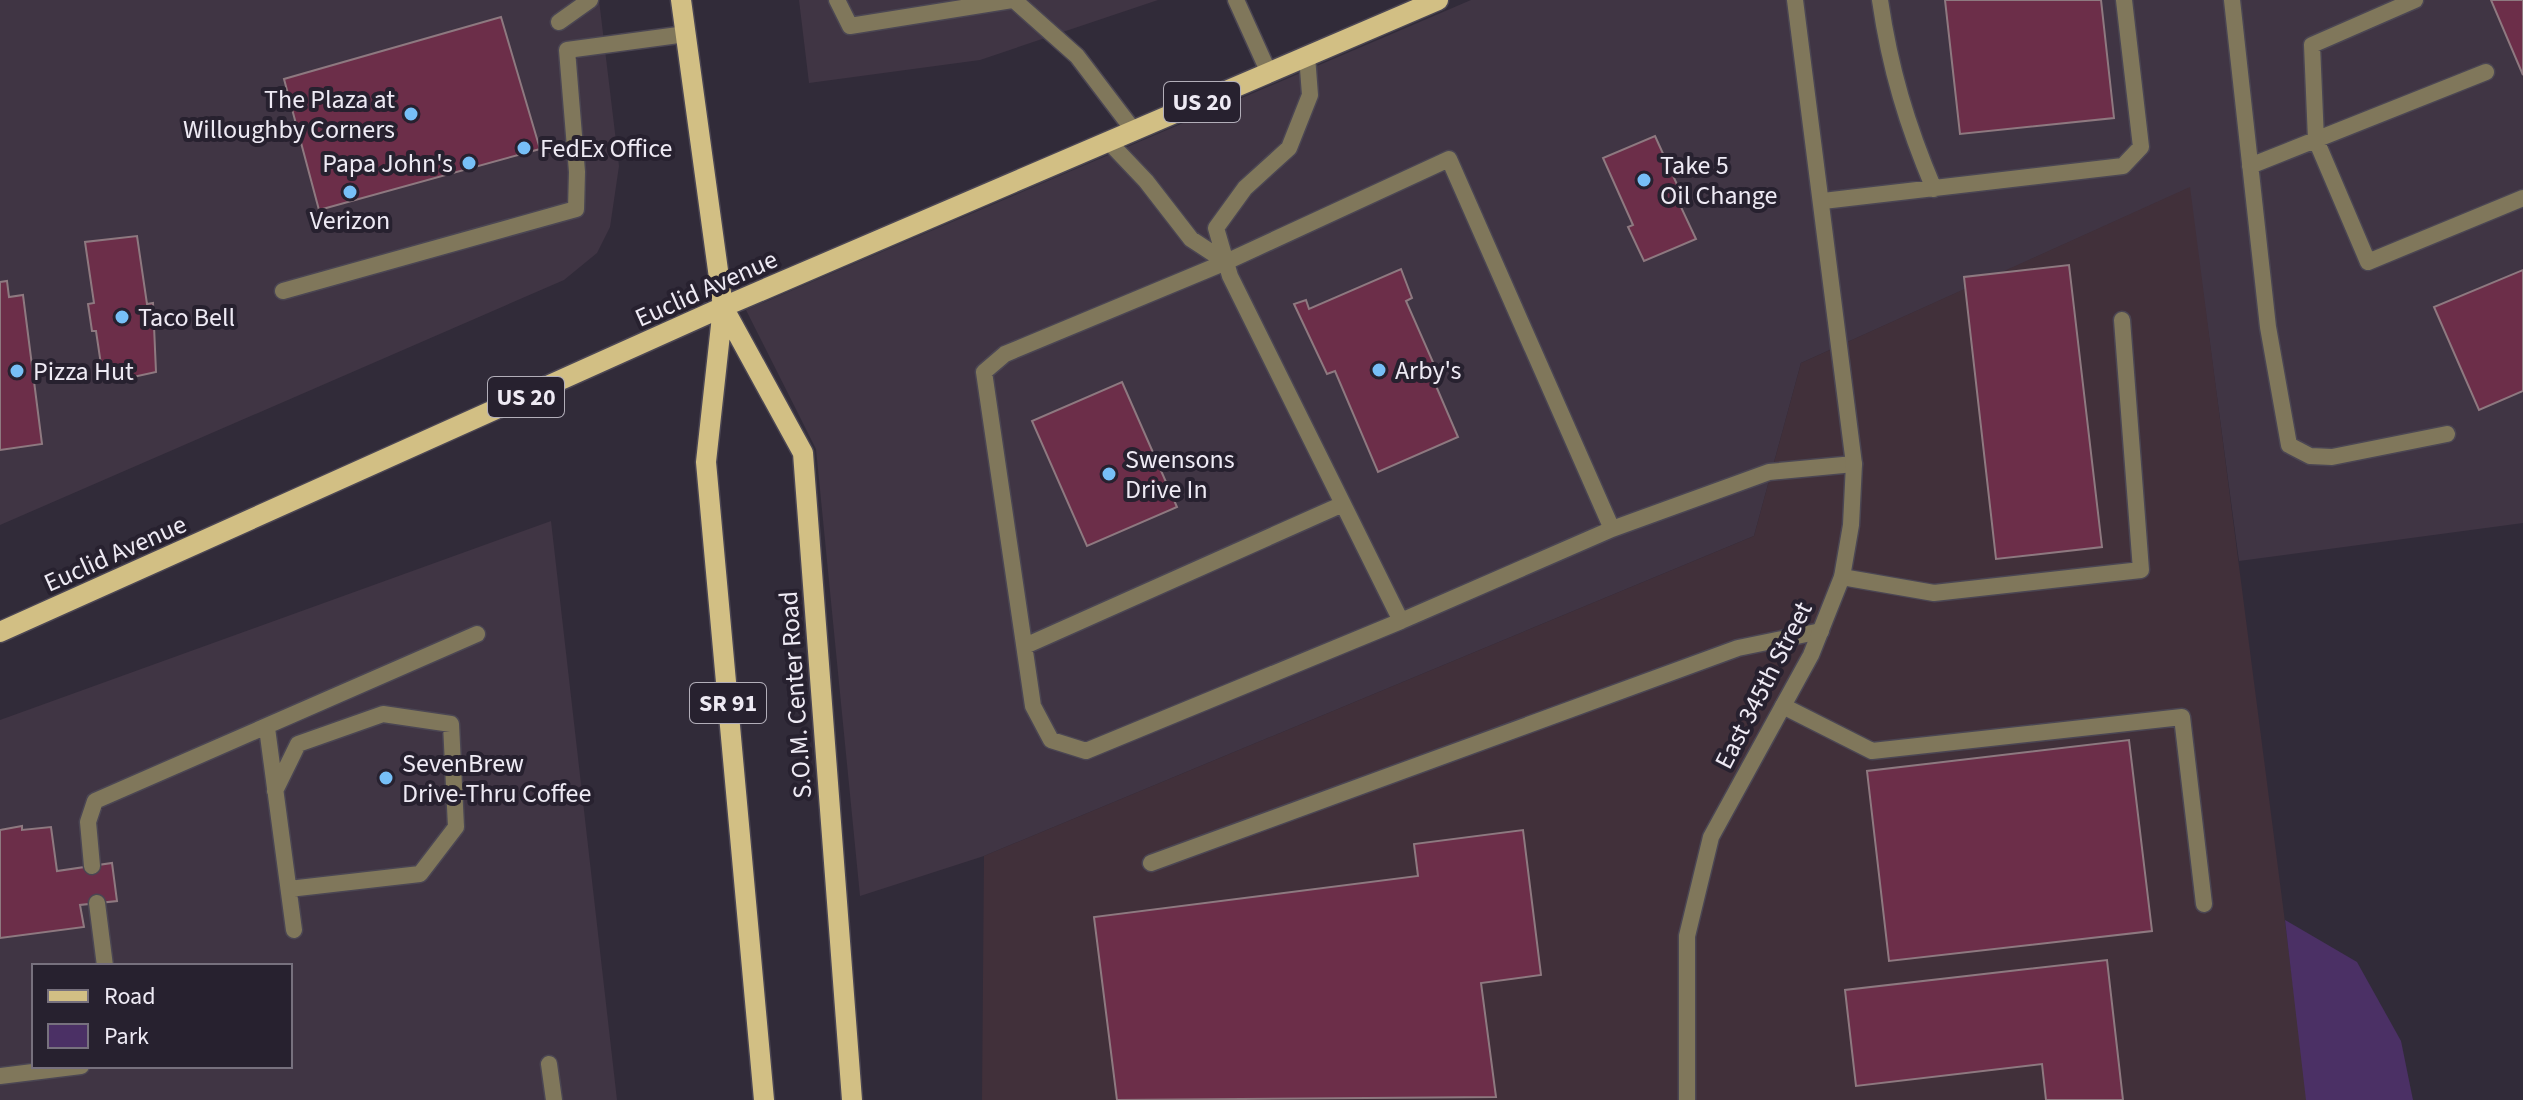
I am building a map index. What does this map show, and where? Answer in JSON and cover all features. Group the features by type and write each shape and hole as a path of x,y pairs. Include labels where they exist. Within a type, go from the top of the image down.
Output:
{"main road":[{"name":"S.O.M. Center Road","path":"681,0 723,307 706,462 764,1100"},
{"name":"Euclid Avenue","path":"0,632 723,307 1438,0"},
{"name":"S.O.M. Center Road","path":"723,307 803,453 852,1100"}],"street":[{"path":"559,22 590,0"},
{"path":"837,0 850,26 1013,0 1077,56 1134,131"},
{"path":"1236,0 1269,73"},
{"name":"East 345th Street","path":"1687,1100 1687,936 1711,837 1821,631 1842,577 1851,525 1854,464 1823,201 1795,0"},
{"path":"1880,0 1888,53 1906,124 1934,189"},
{"path":"1823,201 2123,166 2141,147 2124,0"},
{"path":"2232,0 2268,327 2289,445 2310,456 2332,457 2447,434"},
{"path":"2415,0 2312,45 2316,140 2368,262 2523,198"},
{"path":"283,291 576,209 577,172 567,50 686,34"},
{"path":"1307,56 1310,95 1289,148 1245,188 1216,228 1228,269 1401,621"},
{"path":"2250,166 2486,72"},
{"path":"1108,141 1146,181 1191,239 1228,269"},
{"path":"1612,529 1449,159 1228,269 1005,354 984,372 1033,706 1051,740 1086,751 1401,621 1612,529 1769,472 1854,464"},
{"path":"1842,577 1934,593 2141,570 2122,320"},
{"path":"1025,646 1343,504"},
{"path":"1151,863 1738,648 1821,631"},
{"path":"92,866 88,822 95,801 477,634"},
{"path":"1783,706 1872,751 2182,717 2204,904"},
{"path":"275,791 298,744 383,714 451,724 456,827 420,874 289,889"},
{"path":"267,728 294,930"},
{"path":"97,903 105,964"},
{"path":"549,1064 554,1100"},
{"path":"0,1076 65,1068"}],"shaded area":[{"path":"0,0 599,0 619,166 610,227 597,253 564,280 0,525"},
{"path":"799,0 1158,0 980,60 809,83"},
{"path":"1471,0 2523,0 2523,523 2239,561 2189,188 1801,363 1754,536 984,856 860,896 816,449 746,310"},
{"path":"2190,187 2308,1100 982,1100 984,856 1754,536 1801,363"},
{"path":"551,521 617,1100 0,1100 0,720"}],"green space":[{"path":"2285,920 2357,962 2401,1041 2413,1100 2306,1100"}],"building":[{"path":"1945,0 2101,0 2114,118 1960,134"},
{"path":"2491,0 2523,0 2523,75"},
{"name":"The Plaza at Willoughby Corners","path":"501,17 540,149 319,210 284,79"},
{"name":"Take 5 Oil Change","path":"1655,136 1685,202 1680,205 1696,239 1644,261 1628,227 1633,225 1603,158"},
{"name":"Taco Bell","path":"137,236 147,304 153,303 156,372 115,381 103,378 96,331 92,331 88,304 94,303 85,242"},
{"path":"2069,265 2102,547 1996,559 1964,277"},
{"name":"Arby's","path":"1401,269 1412,298 1406,301 1436,369 1430,372 1458,437 1378,472 1335,371 1327,374 1294,304 1306,300 1309,309"},
{"path":"2523,270 2523,391 2479,410 2434,307"},
{"name":"Pizza Hut","path":"7,281 9,297 23,295 42,444 0,450 0,282"},
{"name":"Swensons Drive In","path":"1122,382 1177,507 1087,546 1032,421"},
{"path":"2129,740 2152,931 1889,961 1867,771"},
{"path":"22,826 22,830 51,827 57,871 112,863 117,901 80,905 84,927 0,938 0,830"},
{"path":"1523,830 1541,975 1481,983 1496,1097 1117,1100 1094,917 1418,876 1414,844"},
{"path":"2107,960 2123,1100 2046,1100 2042,1064 1856,1086 1845,990"}],"place":[{"name":"The Plaza at Willoughby Corners","path":"411,114"},
{"name":"FedEx Office","path":"524,148"},
{"name":"Papa John's","path":"469,163"},
{"name":"Take 5 Oil Change","path":"1644,180"},
{"name":"Verizon","path":"350,192"},
{"name":"Taco Bell","path":"122,317"},
{"name":"Arby's","path":"1379,370"},
{"name":"Pizza Hut","path":"17,371"},
{"name":"Swensons Drive In","path":"1109,474"},
{"name":"SevenBrew Drive-Thru Coffee","path":"386,778"}]}
